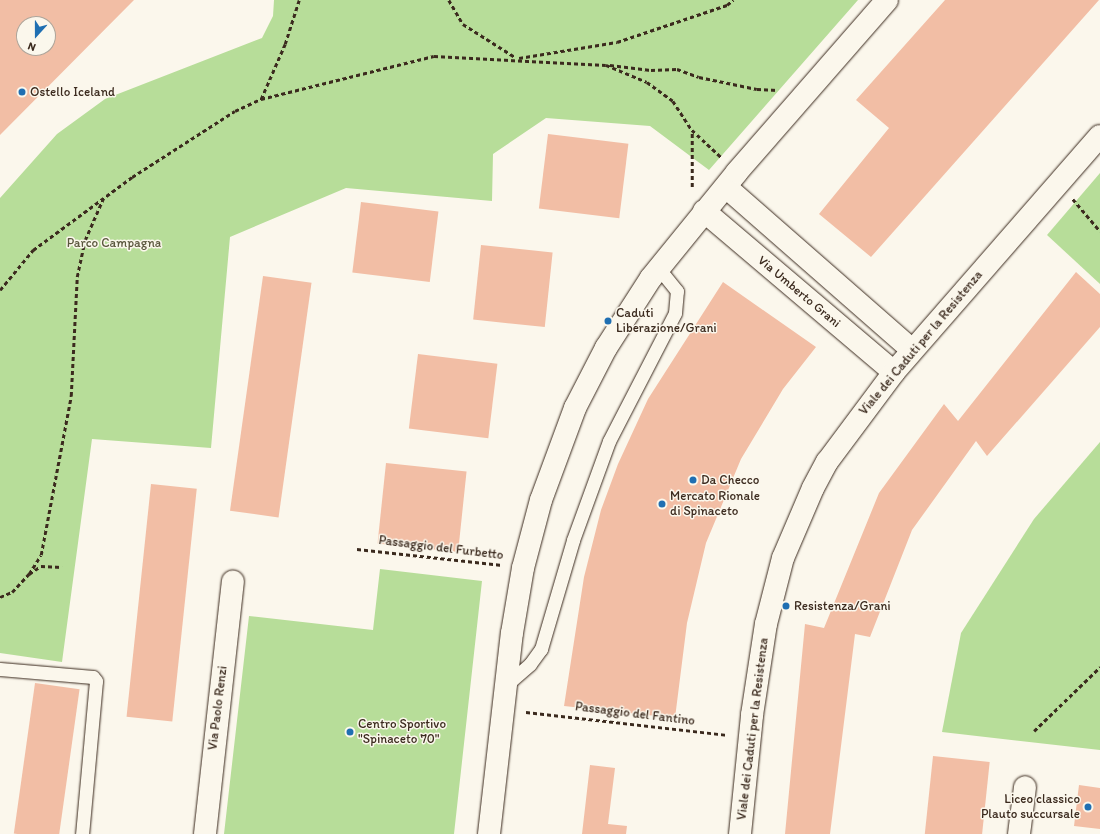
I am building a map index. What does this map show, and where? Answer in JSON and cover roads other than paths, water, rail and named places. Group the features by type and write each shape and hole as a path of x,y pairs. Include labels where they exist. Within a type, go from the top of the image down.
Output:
{"street":[{"path":"489,834 505,685 523,568 545,486 575,408 626,314 659,269 704,211 887,0"},
{"name":"Viale dei Caduti per la Resistenza","path":"740,834 749,738 766,624 783,558 794,531 827,462 912,350 1100,136"},
{"path":"726,187 912,350"},
{"name":"Via Umberto Grani","path":"704,211 894,372"},
{"name":"Via Paolo Renzi","path":"205,834 233,582"},
{"path":"1019,834 1025,787"}],"lane":[{"path":"505,685 530,664 541,649 573,540 609,441 675,314 677,290 659,269"},
{"path":"0,669 93,677 96,681 82,834"}],"place":[{"name":"Ostello Iceland","path":"22,92"},
{"name":"Caduti Liberazione/Grani","path":"608,321"},
{"name":"Da Checco","path":"693,480"},
{"name":"Mercato Rionale di Spinaceto","path":"662,504"},
{"name":"Resistenza/Grani","path":"786,606"},
{"name":"Centro Sportivo \"Spinaceto 70\"","path":"350,732"},
{"name":"Liceo classico Plauto succursale","path":"1088,807"}],"park label":[{"name":"Parco Campagna","path":"114,243"}]}
